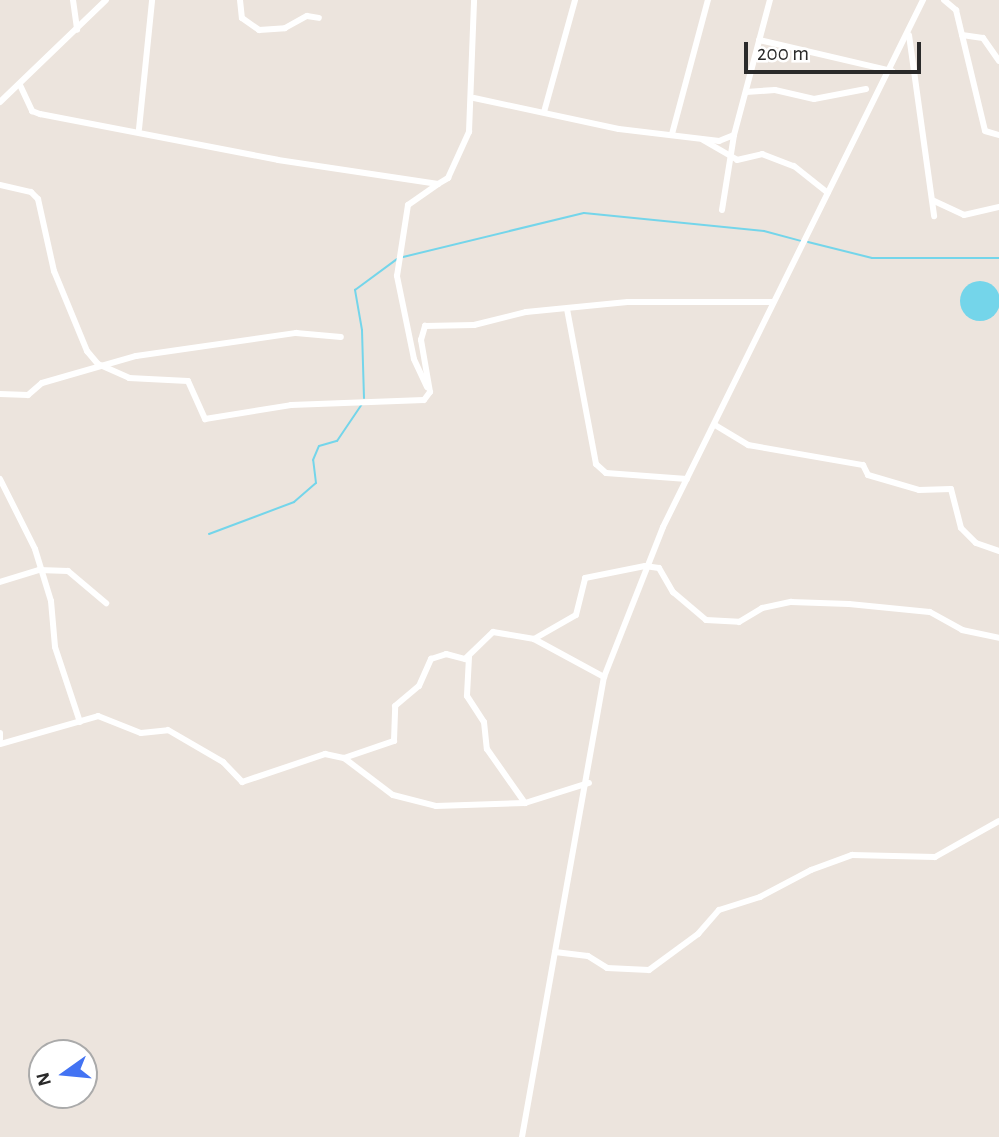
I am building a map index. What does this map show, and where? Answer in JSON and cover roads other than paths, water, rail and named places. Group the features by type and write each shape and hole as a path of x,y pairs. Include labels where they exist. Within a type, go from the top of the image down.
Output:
{"street":[{"path":"74,0 77,30"},
{"path":"0,102 106,0"},
{"path":"139,130 152,0"},
{"path":"240,0 242,18 259,30 285,28 307,16 319,18"},
{"path":"430,393 414,359 397,276 408,205 448,177 464,147 474,98 474,0"},
{"path":"544,112 575,0"},
{"path":"672,134 708,0"},
{"path":"722,210 733,157 734,135 769,0"},
{"path":"522,1137 589,783 604,677 645,566 798,248 892,71 923,0"},
{"path":"944,0 954,5 985,131 999,135"},
{"path":"909,35 933,216"},
{"path":"962,35 984,38 999,61"},
{"path":"759,40 892,71"},
{"path":"20,85 40,114 139,130 278,160 438,184"},
{"path":"746,92 775,90 814,99 866,89"},
{"path":"474,98 719,141 734,135"},
{"path":"699,138 733,157 770,157 807,173 828,193"},
{"path":"0,185 31,192 38,199 54,271 88,351 98,364 128,378 188,381 205,419 291,405 408,404 430,393"},
{"path":"932,200 964,215 999,207"},
{"path":"430,393 421,340 425,326 474,325 567,309 682,300 772,302"},
{"path":"567,309 596,464 606,473 687,480"},
{"path":"0,394 28,395 42,383 98,364 296,333 341,337"},
{"path":"715,425 748,444 863,465 868,475 919,490 951,489 961,528 975,543 999,551"},
{"path":"0,479 35,549 39,570 51,601 55,647 80,722"},
{"path":"534,639 576,615 585,578 645,566 659,568 673,592 706,620 739,622 761,608 790,602 849,604 930,612 962,630 999,638"},
{"path":"0,582 39,570 72,573 106,603"},
{"path":"525,803 487,749 484,722 467,696 469,657 493,632 534,639 604,677"},
{"path":"0,733 0,742 109,717 141,733 168,730 223,762 242,782 315,756 344,758 394,741 395,706 419,686 431,659 439,654 469,657"},
{"path":"344,758 393,795 412,802 476,808 500,800 525,803 589,783"},
{"path":"555,952 588,956 607,968 649,970 698,934 719,910 760,897 811,870 852,855 935,857 999,821"}],"water":[{"path":"980,281 994,287 1000,301 994,315 980,321 966,315 960,301 966,287"}],"waterway":[{"path":"403,257 584,213 764,231 802,241"},
{"path":"808,242 872,258 999,258"},
{"path":"364,398 362,330 355,290 397,259"},
{"path":"209,534 294,502 316,483 313,460 319,446 337,441 362,404"}]}
